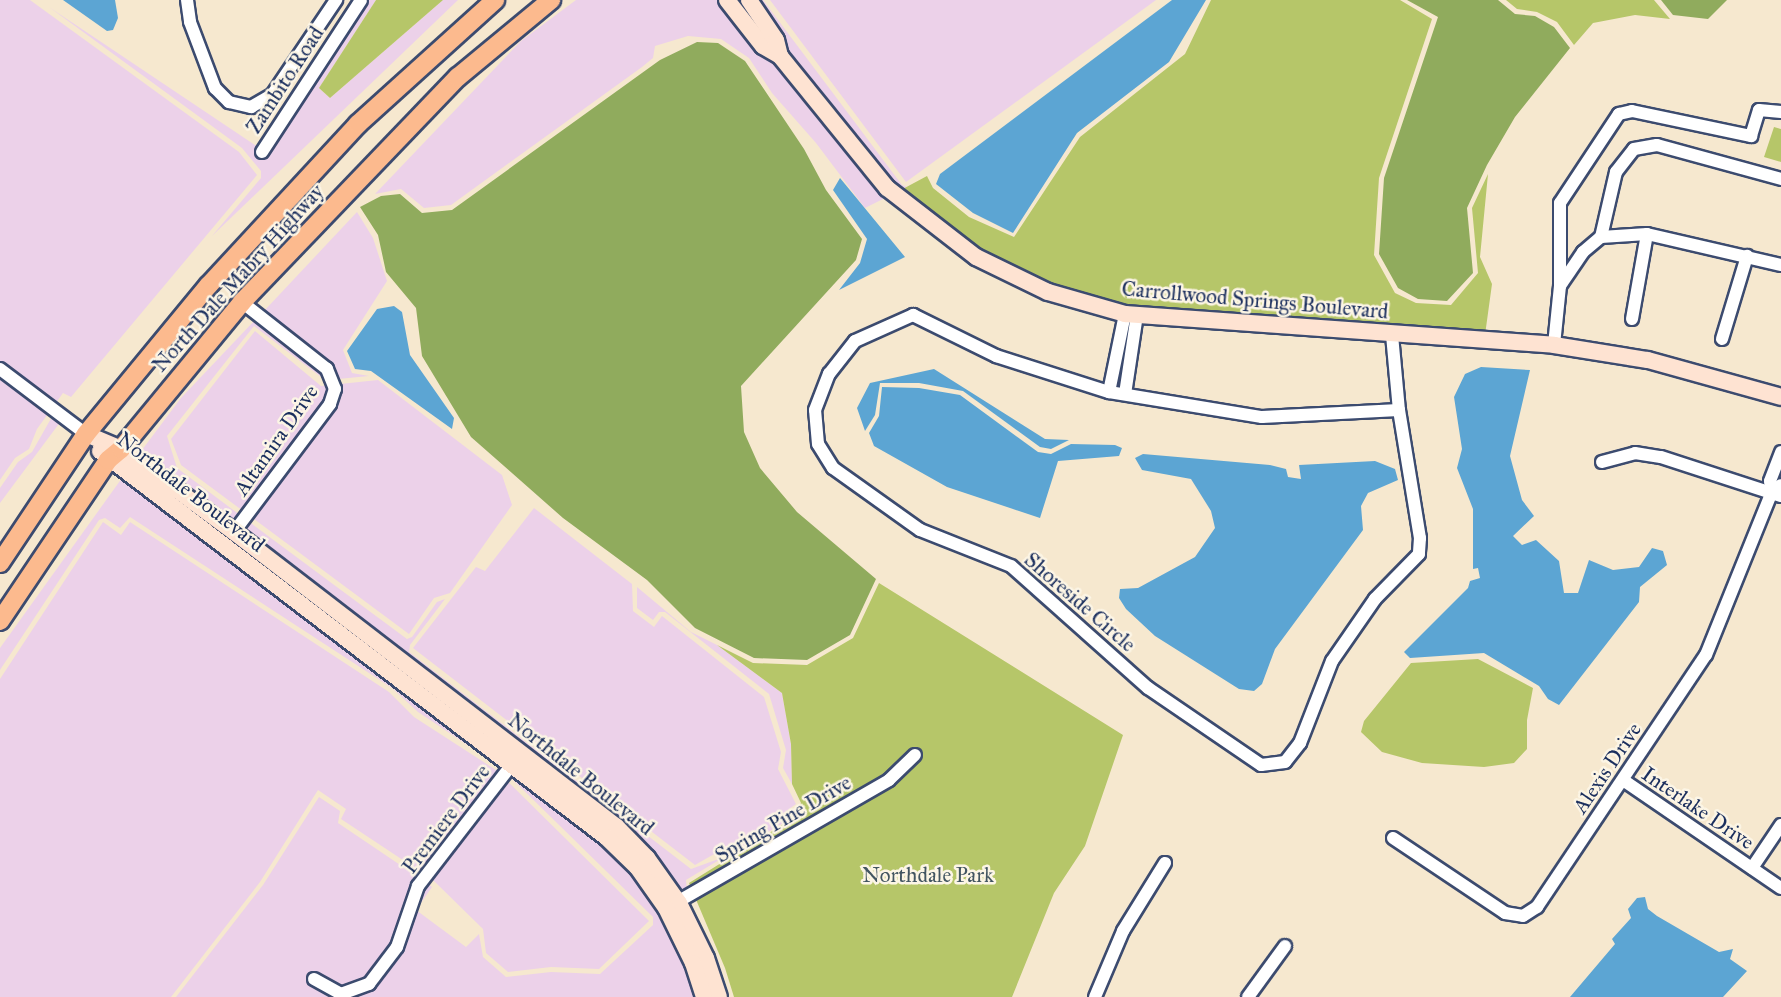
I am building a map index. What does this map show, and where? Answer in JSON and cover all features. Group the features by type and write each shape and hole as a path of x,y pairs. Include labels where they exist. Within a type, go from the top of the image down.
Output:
{"main road":[{"name":"North Dale Mabry Highway","path":"0,563 86,434 209,285 330,152 495,0"},
{"name":"North Dale Mabry Highway","path":"0,621 114,454 242,302 458,77 551,0"}],"street":[{"path":"188,0 190,22 215,88 229,102 251,107 272,95 336,0"},
{"name":"Zambito Road","path":"262,152 361,0"},
{"name":"Carrollwood Springs Boulevard","path":"728,0 763,46 780,56 887,188 912,210 987,262 1048,292 1131,315 1554,345 1648,360 1781,397"},
{"name":"Carrollwood Springs Boulevard","path":"749,0 776,40 780,56"},
{"path":"1554,345 1560,288 1560,203 1619,114 1632,111 1751,136 1759,110 1781,112"},
{"path":"1601,237 1616,172 1634,149 1657,145 1781,179"},
{"path":"1560,288 1583,252 1601,237 1647,234 1747,256 1781,266"},
{"path":"1632,319 1647,234"},
{"path":"1722,339 1747,256"},
{"name":"Altamira Drive","path":"234,532 330,404 335,389 327,369 242,302"},
{"name":"Shoreside Circle","path":"1392,335 1399,410 1420,538 1419,554 1375,599 1332,661 1295,749 1285,762 1261,765 1148,688 1011,566 920,530 833,468 818,444 814,410 829,374 855,341 913,315 996,356 1109,392 1262,417 1399,410"},
{"path":"1109,392 1131,315"},
{"path":"1125,394 1131,315"},
{"path":"0,369 86,434"},
{"name":"Northdale Boulevard","path":"86,434 234,532 302,584 378,652"},
{"name":"Alexis Drive","path":"1393,838 1505,913 1523,916 1536,907 1706,655 1778,491 1770,481 1781,452"},
{"path":"1602,462 1635,453 1660,457 1778,491"},
{"name":"Northdale Boulevard","path":"114,454 164,502 223,546 378,652 517,758 606,837 672,905 706,958 719,997"},
{"path":"164,502 211,526 234,532"},
{"path":"223,546 236,548 302,584"},
{"name":"Spring Pine Drive","path":"672,905 889,780 915,755"},
{"name":"Premiere Drive","path":"314,979 341,994 369,984 397,947 418,886 517,758"},
{"name":"Interlake Drive","path":"1623,780 1781,888"},
{"path":"1752,868 1781,825"},
{"path":"1095,997 1123,930 1165,863"},
{"name":"Northdale Boulevard","path":"672,905 704,997"},
{"path":"1248,997 1285,946"}],"shaded area":[{"path":"0,0 30,0 239,152 257,175 71,397 63,393 37,429 29,449 15,458 0,480"},
{"path":"367,0 376,0 319,88 330,98 443,0 458,0 212,236 261,178 261,171 242,148 49,7 258,147 254,154 263,160"},
{"path":"576,0 720,0 775,60 887,197 865,208 816,143 772,93 749,58 721,39 688,36 655,46 653,58 642,67 451,205 424,208 401,189 375,194 521,41"},
{"path":"757,0 763,0 902,185 907,187 899,191 787,55"},
{"path":"770,0 1156,0 906,182"},
{"path":"357,212 373,238 387,281 343,350 352,373 369,376 338,379 331,364 264,311"},
{"path":"255,320 322,373 325,380 254,326 167,436 177,468 240,515 233,524 139,454 181,398"},
{"path":"255,331 321,386 378,380 502,475 512,505 450,593 434,598 409,634 181,465 171,439"},
{"path":"53,415 61,421 0,503 0,488 18,462 32,452"},
{"path":"122,478 504,765 502,768 418,712 392,688 130,517 120,528 105,518 99,520 0,670 0,648"},
{"path":"534,508 632,584 633,611 654,627 662,616 764,697 781,752 778,769 796,804 781,815 785,822 729,855 723,849 695,865 413,648 476,567 485,571"},
{"path":"248,521 407,639 412,637 437,602 445,599 410,645 409,652 691,869 724,857 686,880 687,892 681,895 242,530"},
{"path":"103,522 121,535 130,522 389,692 414,717 496,770 649,921 599,969 551,967 508,972 486,953 483,929 433,880 341,819 346,809 318,790 260,882 171,997 0,997 0,679"},
{"path":"637,587 691,632 717,645 782,693 791,744 792,784 783,768 786,750 769,694 665,612 659,612 653,620 637,608"},
{"path":"513,771 602,841 632,871 661,911 688,966 698,997 350,997 374,988 427,883 432,887 416,910 466,947 479,934 483,957 506,977 551,972 600,974 653,925 653,917 509,776"},
{"path":"319,797 340,811 338,823 418,877 401,912 392,945 366,979 342,988 313,971 307,982 334,997 176,997 263,885"}],"green space":[{"path":"376,0 443,0 330,98 319,88"},
{"path":"1211,0 1400,0 1432,19 1379,178 1374,255 1395,293 1416,303 1451,305 1478,273 1472,208 1488,174 1480,257 1492,284 1485,335 1126,308 1051,287 980,252 899,191 927,176 933,188 969,217 1014,237 1080,137 1185,54"},
{"path":"1407,0 1498,0 1515,14 1535,16 1554,27 1570,48 1515,117 1487,165 1467,208 1473,273 1447,301 1418,299 1398,288 1379,254 1384,178 1438,17"},
{"path":"1506,0 1654,0 1670,19 1635,15 1593,23 1574,45 1557,22 1537,12 1517,9"},
{"path":"1661,0 1727,0 1708,19 1673,15"},
{"path":"697,42 718,43 745,61 804,149 826,190 862,239 856,260 741,386 744,432 760,468 797,512 876,579 850,635 807,660 754,658 695,628 647,580 563,518 471,437 422,356 416,308 386,272 378,235 360,207 381,196 400,194 422,213 452,210 660,60"},
{"path":"1774,127 1781,129 1781,162 1764,157"},
{"name":"Northdale Park","path":"879,583 1123,735 1085,846 1054,893 1012,997 734,997 725,968 689,883 793,818 801,803 792,784 791,744 782,693 717,645 753,663 807,665 853,638"},
{"path":"1478,659 1533,688 1527,720 1527,749 1514,763 1484,767 1422,763 1382,752 1361,732 1364,721 1411,663"}],"water":[{"path":"63,0 115,0 118,18 113,30 107,31"},
{"path":"1172,0 1206,0 1169,62 1077,133 1013,233 973,213 936,184 940,174"},
{"path":"840,178 905,257 839,290 860,263 867,239 833,190"},
{"path":"394,306 402,312 410,355 454,418 452,429 371,371 355,369 347,351 377,309"},
{"path":"1481,367 1530,370 1510,456 1522,500 1534,516 1513,536 1522,545 1536,540 1559,561 1564,593 1578,593 1589,560 1613,570 1639,567 1652,548 1663,551 1667,565 1640,587 1639,602 1559,705 1548,699 1539,686 1484,653 1410,658 1404,652 1468,588 1470,581 1480,578 1478,568 1473,569 1473,509 1457,468 1462,449 1454,397 1465,374"},
{"path":"934,369 1045,439 1069,440 1051,449 1040,447 963,391 919,383 880,383 875,415 865,431 857,408 870,383"},
{"path":"882,387 919,388 960,395 1038,452 1051,454 1071,444 1115,445 1122,448 1119,456 1058,461 1040,518 947,487 874,446 869,433 879,416"},
{"path":"1143,454 1270,465 1286,469 1288,477 1301,479 1299,465 1375,461 1395,469 1398,480 1368,493 1361,506 1363,530 1275,649 1262,684 1254,691 1239,689 1155,636 1126,609 1119,598 1120,589 1138,588 1195,557 1215,528 1211,511 1191,479 1142,470 1135,458"},
{"path":"1645,897 1648,909 1657,916 1719,952 1733,949 1730,959 1747,971 1723,997 1570,997 1615,944 1612,939 1631,918 1628,909 1637,898"}]}
